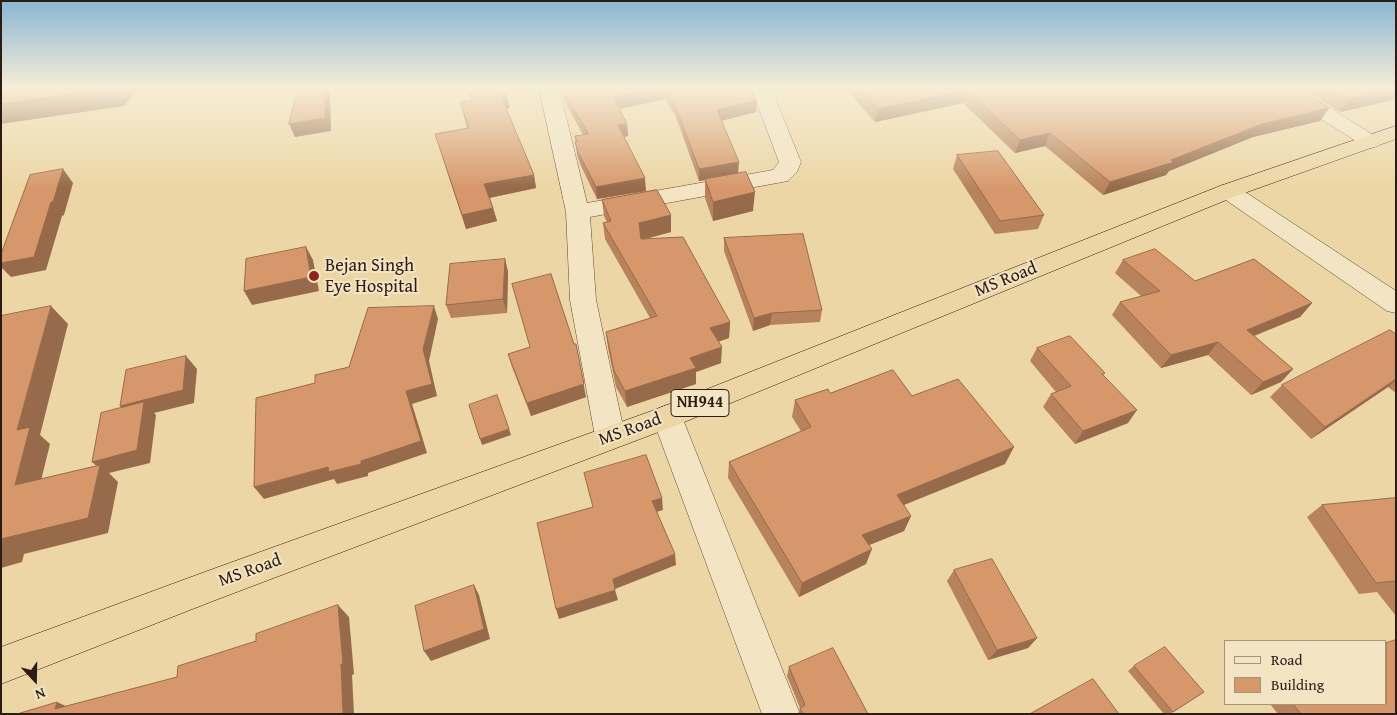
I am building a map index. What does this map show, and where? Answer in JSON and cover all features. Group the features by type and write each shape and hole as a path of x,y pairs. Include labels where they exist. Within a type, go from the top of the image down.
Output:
{"highway":[{"name":"MS Road","path":"1,666 213,584 610,436 667,417 1228,191 1383,137"}],"street":[{"path":"557,121 578,212 583,300 610,436"},
{"path":"578,212 780,176 789,167 790,162 774,121"},
{"path":"1352,121 1383,137"},
{"path":"1228,191 1396,304"},
{"path":"667,417 781,714"}],"building":[{"path":"290,121 305,121 289,124"},
{"path":"467,121 512,121 534,175 484,184 493,208 462,215 435,134 469,128"},
{"path":"581,121 626,121 627,124 618,125 645,178 596,187 578,152 575,142 577,142 575,136 588,134"},
{"path":"681,121 722,121 739,162 699,169"},
{"path":"1000,121 1273,121 1171,160 1174,162 1110,182 1050,133 1020,140"},
{"path":"998,151 1044,215 1000,221 957,155"},
{"path":"63,169 34,257 1,263 1,254 30,175"},
{"path":"746,172 755,192 713,202 705,179"},
{"path":"657,190 671,215 639,223 641,239 683,237 730,322 710,328 722,347 690,358 696,368 625,391 614,371 606,332 657,316 603,223 611,221 602,200"},
{"path":"803,234 822,310 772,313 754,318 724,238"},
{"path":"306,247 311,277 244,291 246,259"},
{"path":"1155,249 1195,281 1254,259 1312,303 1247,330 1293,369 1263,382 1218,342 1171,355 1120,302 1160,291 1123,260"},
{"path":"505,259 503,299 446,305 450,264"},
{"path":"551,274 574,344 576,344 584,384 527,403 508,354 530,347 512,284"},
{"path":"51,306 17,430 30,427 15,485 100,465 88,518 1,539 1,316"},
{"path":"434,306 423,349 432,384 406,391 421,441 361,461 361,464 329,472 328,467 254,487 256,398 315,383 315,375 349,367 368,308"},
{"path":"1390,330 1396,334 1396,379 1325,427 1282,385"},
{"path":"1070,336 1105,373 1102,374 1137,410 1083,431 1051,394 1071,386 1037,348"},
{"path":"186,356 183,390 120,406 126,370"},
{"path":"893,370 912,396 958,379 1014,447 897,495 911,516 862,535 872,549 802,583 729,462 811,427 795,400 828,389 830,393"},
{"path":"497,395 509,429 480,439 469,405"},
{"path":"144,402 137,450 92,462 101,413"},
{"path":"646,455 662,498 652,501 675,554 613,579 615,590 556,609 537,523 593,507 584,473"},
{"path":"1396,498 1396,582 1376,583 1322,505"},
{"path":"992,559 1037,638 997,650 954,570"},
{"path":"474,585 484,629 424,651 415,606"},
{"path":"338,605 343,664 341,664 343,714 17,714 57,702 55,709 177,677 178,666 256,641 256,634"},
{"path":"1396,640 1396,714 1301,714 1294,705 1387,705 1387,643"},
{"path":"1165,647 1204,692 1173,712 1134,666"},
{"path":"833,648 868,714 803,714 800,708 805,705 789,667"},
{"path":"1093,679 1119,714 1030,714"}],"place":[{"name":"Bejan Singh Eye Hospital","path":"314,276"}]}
